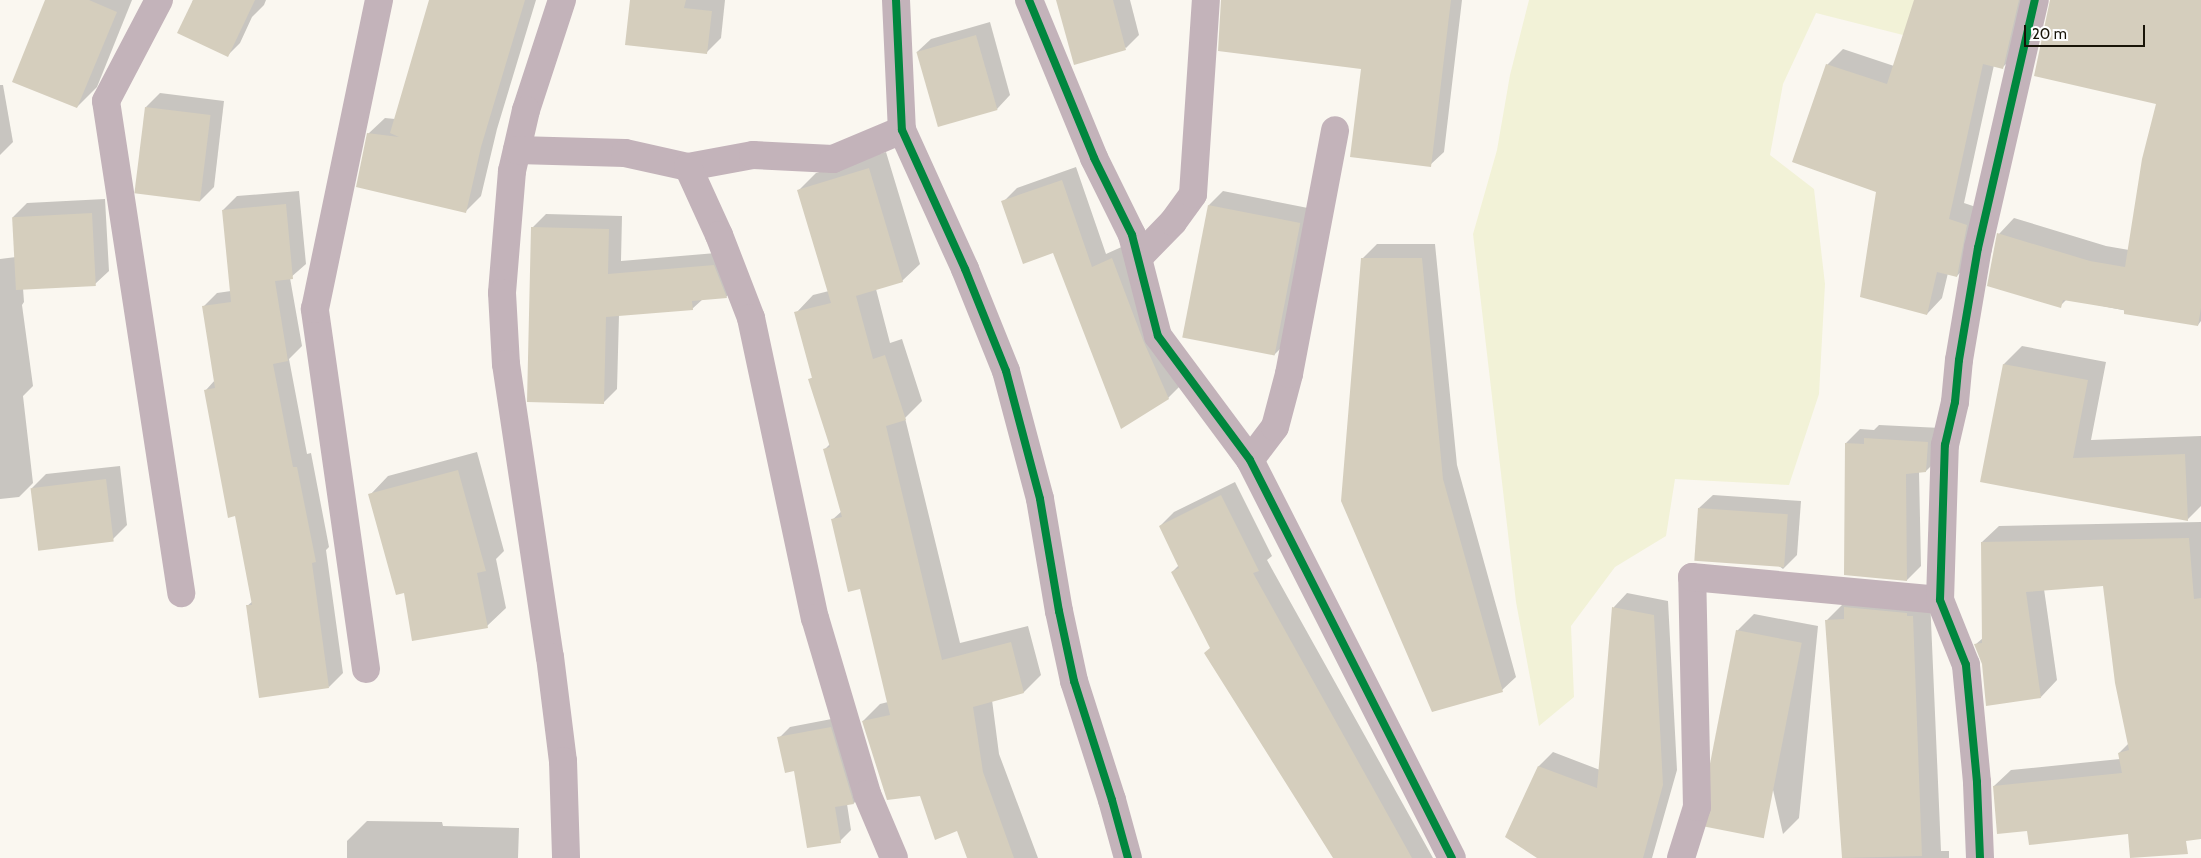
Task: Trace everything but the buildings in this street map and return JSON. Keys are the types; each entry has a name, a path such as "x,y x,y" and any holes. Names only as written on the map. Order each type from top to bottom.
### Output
{"street":[{"path":"159,0 106,101 182,593"},
{"path":"366,669 315,309 379,0"},
{"path":"562,0 526,110 512,171 503,255 502,292 506,364 554,685 563,761 566,858"},
{"path":"896,0 902,130 966,269 1006,371 1040,499 1059,611 1074,681 1112,800 1128,858"},
{"path":"1029,0 1094,158 1132,235 1158,336 1250,460 1452,858"},
{"path":"1139,257 1173,222 1192,194 1206,0"},
{"path":"1980,858 1977,782 1966,665 1940,600 1945,445 1955,402 1959,360 1978,248 2035,0"},
{"path":"517,150 626,153 688,167 753,154 833,159 902,130"},
{"path":"1250,460 1275,427 1280,409 1289,374 1335,130"},
{"path":"688,167 719,235 751,318 816,618 867,794 894,858"},
{"path":"1681,858 1697,807 1692,577 1940,600"}],"green space":[{"path":"1529,0 1915,0 1907,36 1816,13 1783,84 1770,155 1814,189 1825,284 1819,394 1789,485 1675,479 1666,536 1615,567 1571,626 1574,697 1539,726 1516,602 1473,234 1497,150 1510,75"}],"cycle path":[{"path":"896,0 902,130 965,269 1006,371 1040,499 1059,611 1074,681 1112,800 1128,858"},
{"path":"1029,0 1094,158 1132,235 1158,336 1250,460 1452,858"},
{"path":"1980,858 1977,782 1966,665 1940,600 1945,445 1955,402 1959,360 1978,248 2035,0"}]}
